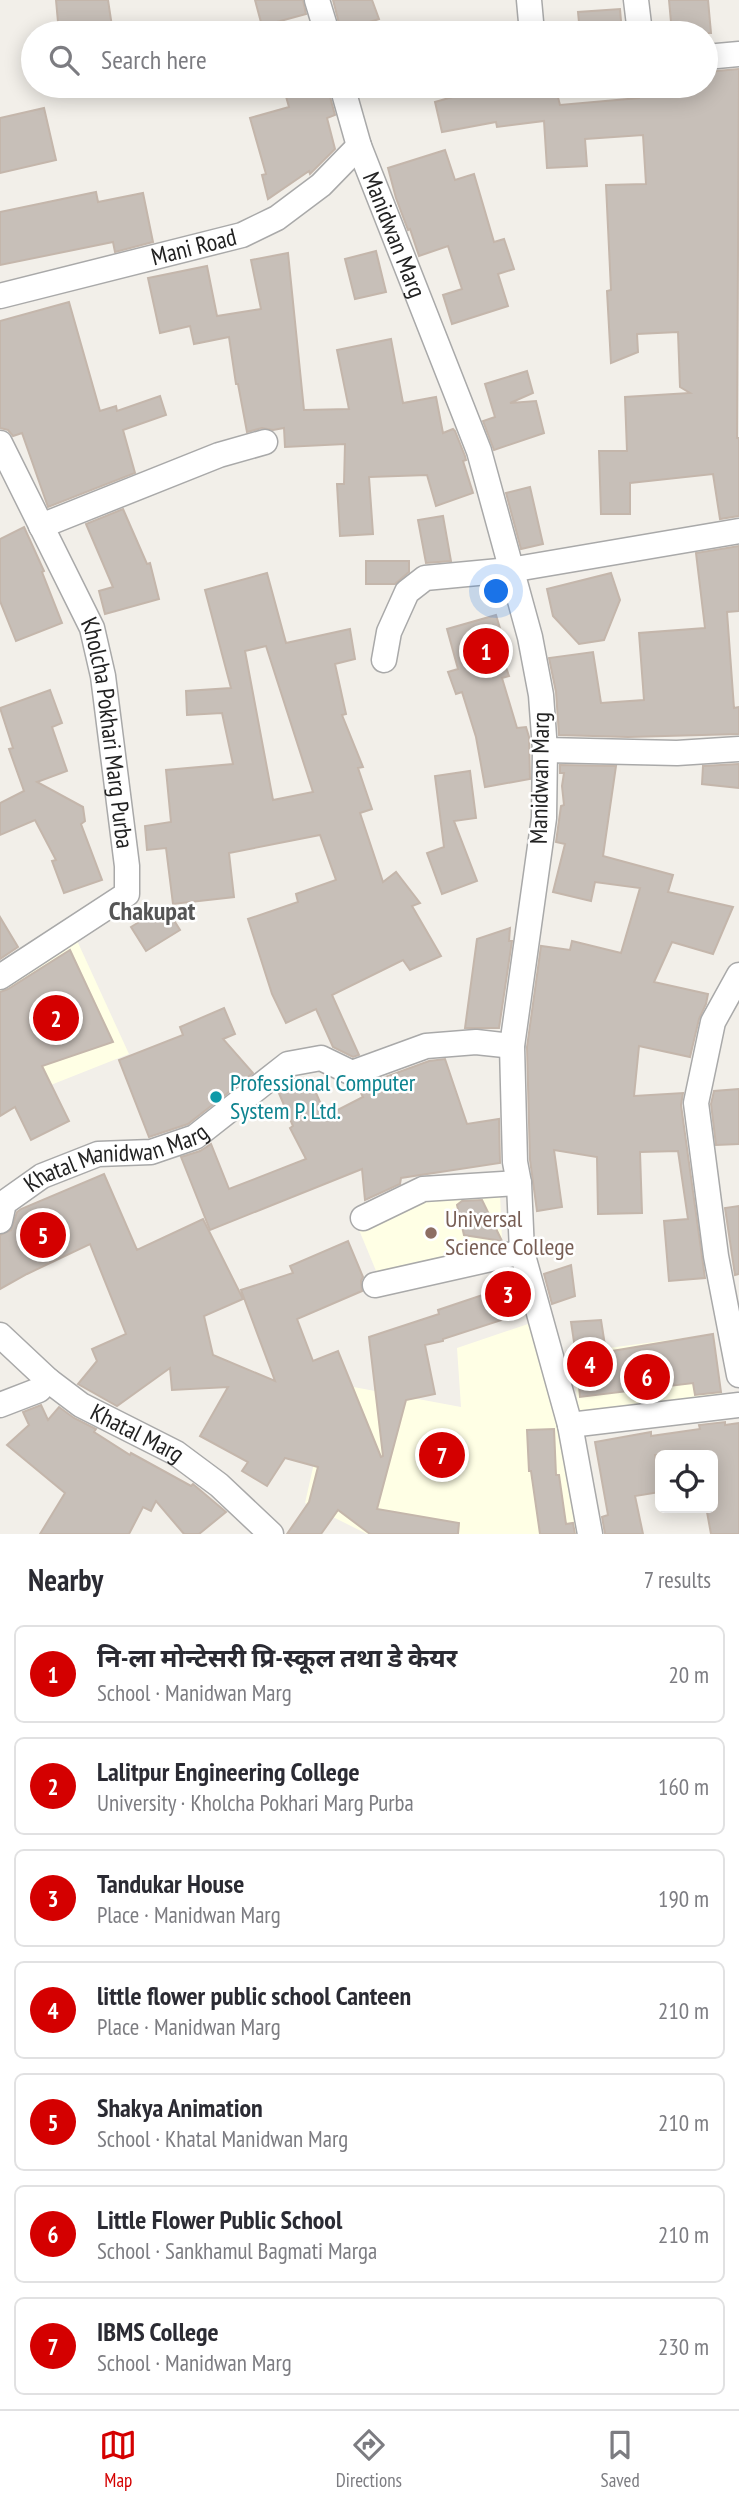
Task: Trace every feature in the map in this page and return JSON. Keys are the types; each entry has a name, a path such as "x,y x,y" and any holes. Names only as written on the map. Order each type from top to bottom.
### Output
{"street":[{"path":"317,0 323,21"},
{"path":"529,0 531,21"},
{"path":"636,0 639,21"},
{"path":"718,56 739,54"},
{"name":"Manidwan Marg","path":"345,98 359,146 479,451 532,648 541,695 545,750 544,818 512,1046 515,1162 519,1183 522,1252 570,1425 590,1534"},
{"name":"Mani Road","path":"0,296 242,234 277,218 321,185 359,146"},
{"path":"41,527 219,456 265,442"},
{"name":"Kholcha Pokhari Marg Purba","path":"0,443 92,628 103,676 127,866 127,894 0,977"},
{"path":"384,660 388,632 407,592 425,578 510,570 739,531"},
{"path":"545,750 677,754 739,749"},
{"path":"739,975 713,1022 696,1103 716,1255 739,1375"},
{"name":"Khatal Manidwan Marg","path":"0,1221 4,1203 42,1176 98,1154 150,1152 195,1138 288,1064 321,1058 352,1073 426,1046 476,1042 512,1046"},
{"path":"363,1219 423,1189 519,1183"},
{"path":"375,1285 522,1252"},
{"name":"Khatal Marg","path":"0,1335 48,1380 81,1405 176,1453 219,1485 271,1534"},
{"path":"0,1405 40,1390 48,1380"},
{"path":"570,1425 739,1405"}],"shaded area":[{"path":"74,934 129,1054 18,1098 0,1113 0,981"},
{"name":"Universal Science College","path":"500,1193 502,1241 379,1278 357,1225 428,1200"},
{"path":"540,1320 583,1534 367,1534 305,1503 332,1383 461,1407 457,1348"},
{"path":"714,1334 722,1401 580,1420 571,1353"}],"building":[{"path":"56,0 108,0 111,21 58,21"},
{"path":"255,0 303,0 306,14 280,21 261,21"},
{"path":"333,0 372,0 379,19 373,21 338,21"},
{"path":"669,0 708,0 710,21 671,21"},
{"path":"620,9 621,21 579,21 578,12"},
{"path":"739,69 739,516 720,519 713,474 630,483 630,514 601,514 599,451 627,451 625,397 690,393 680,387 678,332 637,334 638,352 611,363 606,185 646,184 643,135 585,139 587,166 547,168 544,121 497,127 496,122 442,132 435,102 449,98 558,98 560,105 639,98 718,98 718,71"},
{"path":"286,98 330,98 335,115 327,118 335,149 310,174 309,171 268,199 262,175 266,174 250,118 289,107"},
{"path":"44,108 56,160 0,173 0,118"},
{"path":"445,150 455,180 474,174 494,242 504,239 514,269 498,274 508,306 452,324 443,295 462,289 448,246 419,256 396,198 388,168"},
{"path":"96,192 98,202 143,193 153,242 115,252 113,242 0,265 0,212"},
{"path":"376,251 386,292 355,299 345,259"},
{"path":"288,253 304,410 349,409 337,350 391,339 403,403 436,397 443,433 453,429 455,431 465,456 466,460 463,461 473,493 436,506 427,475 369,477 373,534 340,536 337,484 344,484 345,444 285,447 284,428 262,428 247,432 229,337 194,344 190,326 160,333 148,278 207,266 217,316 261,309 251,260"},
{"path":"69,302 100,411 116,406 117,411 160,396 166,415 123,430 135,473 48,507 22,433 13,436 8,430 0,428 0,321"},
{"path":"527,371 533,393 510,403 536,401 544,433 494,450 483,421 495,417 485,384"},
{"path":"530,487 543,544 521,549 506,493"},
{"path":"123,509 147,564 150,563 159,599 105,614 99,591 113,587 86,524"},
{"path":"443,516 451,561 426,563 418,520"},
{"path":"24,527 44,571 42,572 62,623 16,641 0,601 0,539"},
{"path":"739,546 739,611 727,612 734,708 739,707 739,734 628,737 559,735 556,692 549,658 593,652 601,703 644,700 639,633 705,628 696,553"},
{"path":"366,561 409,561 409,572 395,584 366,584"},
{"path":"267,573 286,643 350,629 355,659 335,664 346,714 342,715 363,767 358,768 372,809 360,813 383,882 396,872 420,903 412,906 441,956 410,970 403,960 332,995 359,1055 353,1057 333,1047 316,1009 286,1023 272,994 248,919 298,902 296,894 336,880 320,835 229,853 234,897 173,904 166,848 147,850 145,826 171,822 166,770 233,764 222,713 187,715 186,691 231,688 205,590","holes":["266,646 313,792 273,800 245,651"]},
{"path":"611,573 620,600 604,640 579,644 553,616 547,589"},
{"path":"496,615 505,645 499,647 509,676 502,678 517,728 526,727 529,737 530,779 485,787 476,737 462,692 456,694 448,672 458,669 447,629"},
{"path":"50,690 62,723 52,727 67,771 37,782 83,807 85,821 81,824 102,880 64,893 52,861 56,860 35,820 0,835 0,803 24,791 9,749 13,748 0,708"},
{"path":"739,764 739,788 702,784 703,766"},
{"path":"560,765 616,766 603,856 673,875 668,892 733,907 713,954 672,942 654,982 708,994 706,1004 699,1019 690,1057 639,1046 634,1096 683,1093 681,1105 705,1278 669,1281 664,1221 688,1219 678,1151 640,1152 642,1213 598,1214 597,1157 554,1150 562,1207 537,1211 530,1160 527,1047 541,946 570,950 572,941 621,953 640,888 595,882 591,901 553,892 565,844 556,842 561,806 564,805 564,773 560,773"},
{"path":"470,771 476,818 454,821 477,881 442,894 427,853 444,847 435,776"},
{"path":"165,906 180,930 146,951 131,927"},
{"path":"0,917 18,947 0,959"},
{"path":"510,928 509,941 512,941 499,1028 465,1028 477,939"},
{"path":"70,950 113,1042 42,1066 69,1121 31,1140 15,1107 0,1116 0,992"},
{"path":"224,1008 235,1034 223,1039 253,1073 188,1124 149,1137 119,1060 183,1035 180,1027"},
{"path":"445,1059 467,1124 499,1119 500,1163 401,1178 400,1184 365,1200 362,1169 210,1230 181,1157 211,1144 229,1189 306,1159 290,1128 293,1126 278,1091 294,1078 300,1091 313,1086 326,1116 363,1097 358,1087 429,1061"},
{"path":"739,1089 739,1144 716,1145 711,1104 714,1091"},
{"path":"104,1174 137,1250 203,1219 243,1299 204,1316 213,1355 275,1381 241,1290 293,1273 290,1266 348,1241 363,1277 362,1291 297,1319 313,1361 338,1351 381,1457 369,1337 439,1314 438,1310 515,1284 523,1313 425,1345 435,1394 406,1400 377,1509 459,1523 458,1534 370,1534 338,1510 321,1534 287,1534 309,1502 318,1467 285,1458 267,1486 242,1471 248,1462 200,1436 228,1387 172,1390 170,1368 117,1406 78,1384 97,1361 92,1349 126,1334 90,1244 0,1289 0,1235 11,1230 17,1212 21,1209"},
{"path":"482,1200 502,1241 464,1235 457,1205 462,1201"},
{"path":"739,1206 739,1274 735,1275 725,1208"},
{"path":"571,1265 575,1296 552,1304 544,1274"},
{"path":"601,1320 606,1352 713,1334 721,1392 695,1395 693,1383 580,1397 578,1375 572,1356 576,1355 571,1322"},
{"path":"41,1405 48,1420 59,1407 96,1429 94,1432 130,1455 131,1453 191,1486 193,1484 226,1512 199,1534 184,1534 156,1501 151,1511 143,1507 129,1534 40,1534 65,1493 7,1445 29,1425 23,1412"},
{"path":"739,1423 739,1534 711,1534 707,1513 718,1513 718,1450 655,1450 655,1493 635,1496 643,1534 605,1534 602,1517 608,1515 595,1442 651,1432 651,1436 700,1429 699,1425"},
{"path":"554,1429 556,1475 559,1475 566,1524 573,1523 575,1534 540,1534 529,1471 527,1430"}],"place":[{"name":"नि-ला मोन्टेसरी प्रि-स्कूल तथा डे केयर","path":"486,651"},
{"name":"Lalitpur Engineering College","path":"56,1018"},
{"name":"Professional Computer System P. Ltd.","path":"216,1097"},
{"name":"Universal Science College","path":"431,1233"},
{"name":"Shakya Animation","path":"43,1235"},
{"name":"Tandukar House","path":"508,1294"},
{"name":"little flower public school Canteen","path":"590,1364"},
{"name":"Little Flower Public School","path":"647,1377"},
{"name":"IBMS College","path":"442,1455"}],"district":[{"name":"Chakupat","path":"152,911"}]}
